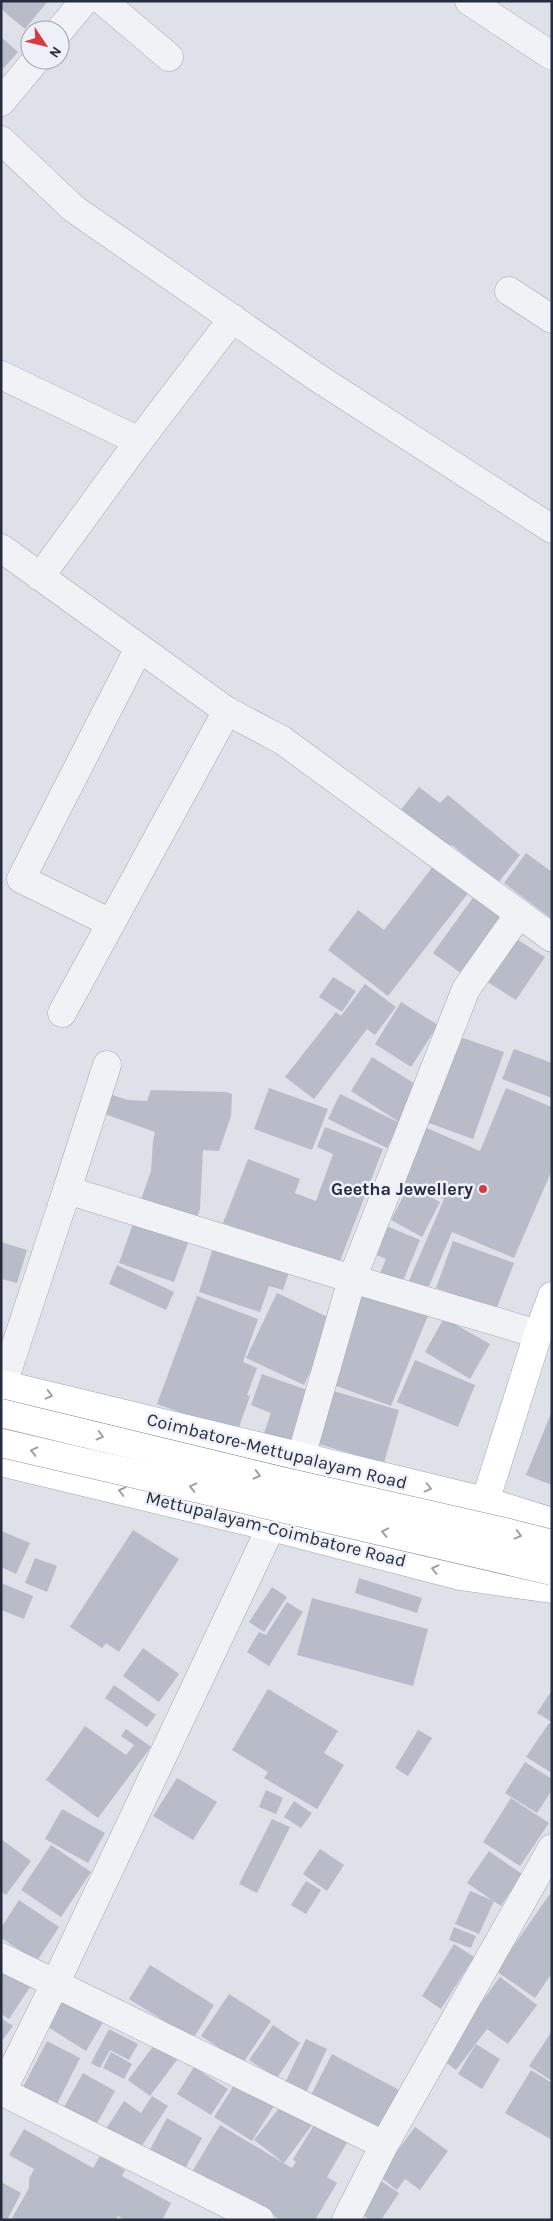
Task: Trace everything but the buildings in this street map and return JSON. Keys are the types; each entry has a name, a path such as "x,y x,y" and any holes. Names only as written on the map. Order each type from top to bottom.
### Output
{"main road":[{"path":"460,1576 552,1296"},
{"name":"Coimbatore-Mettupalayam Road","path":"2,1384 485,1502 552,1522"},
{"path":"1,1413 552,1544"},
{"path":"1,1443 552,1571"},
{"name":"Mettupalayam-Coimbatore Road","path":"1,1462 272,1527 460,1576 552,1589"}],"street":[{"path":"68,20 84,1"},
{"path":"103,1 169,57"},
{"path":"469,1 552,56"},
{"path":"1,102 28,70"},
{"path":"1,140 74,209 234,318 315,376 552,529"},
{"path":"509,291 552,318"},
{"path":"40,577 139,441 234,318"},
{"path":"1,375 139,441"},
{"path":"1,548 227,711 282,740 552,938"},
{"path":"111,923 21,880 139,648"},
{"path":"62,1013 227,711"},
{"path":"301,1457 352,1279 466,990 519,914"},
{"path":"2,1384 107,1065"},
{"path":"67,1190 352,1279 538,1334"},
{"path":"260,2220 2,2092 272,1527"},
{"path":"346,2220 384,2145 552,1848"},
{"path":"1,1957 384,2145"}],"place":[{"name":"Geetha Jewellery","path":"483,1189"}]}
